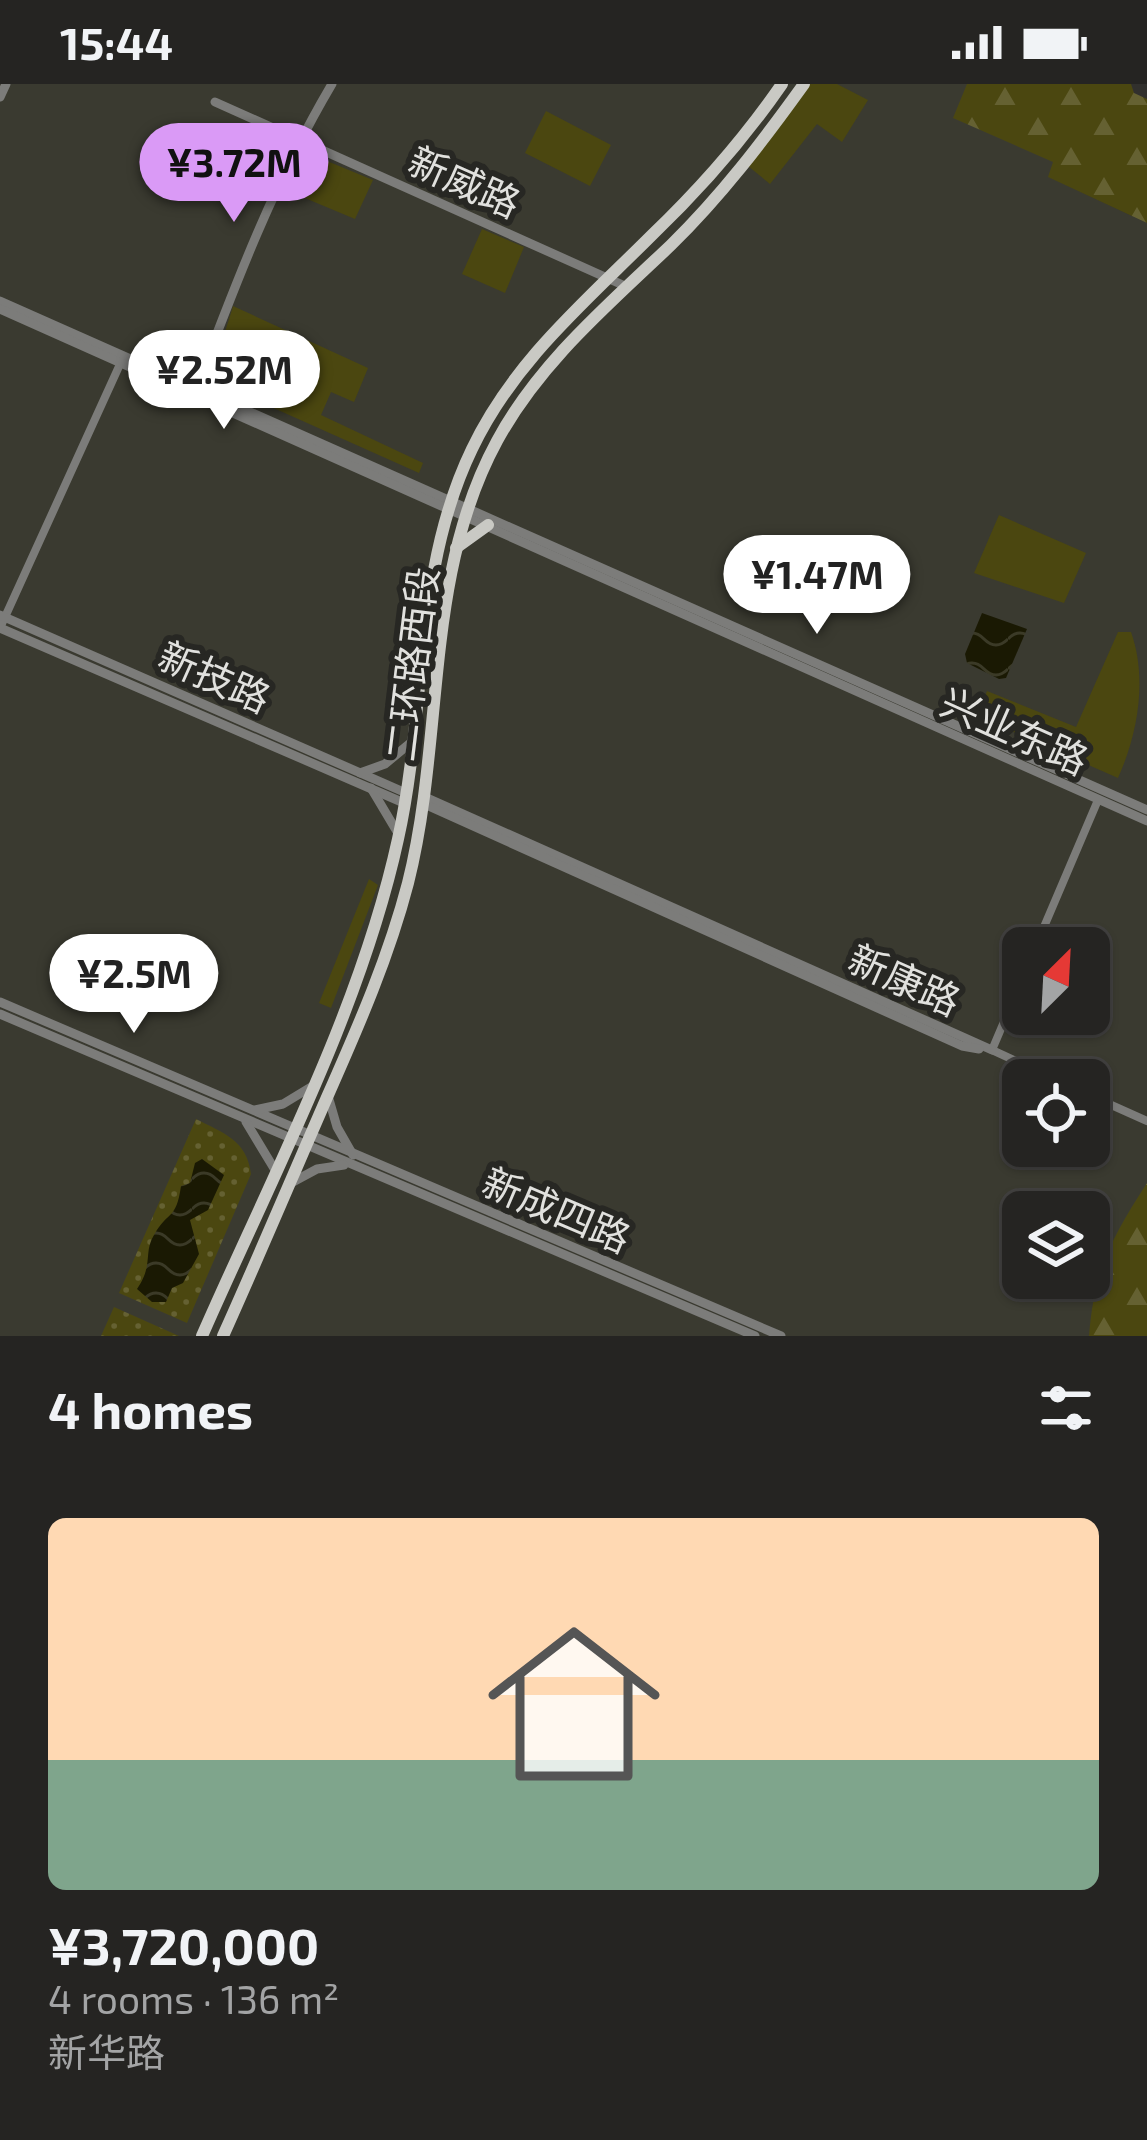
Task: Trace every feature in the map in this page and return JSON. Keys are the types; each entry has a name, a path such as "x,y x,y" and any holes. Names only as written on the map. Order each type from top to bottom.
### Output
{"main road":[{"name":"二环路西段","path":"202,1336 366,952 399,836 426,616 449,502 491,412 510,385 560,323 688,200 782,84"},
{"name":"二环路西段","path":"224,1336 387,955 409,881 425,801 445,604 456,549 467,510 498,439 532,388 625,286 705,210 804,84"},
{"path":"456,549 488,525"}],"street":[{"path":"0,97 6,84"},
{"path":"196,390 235,280 299,139 332,84"},
{"name":"新威路","path":"215,102 625,286"},
{"path":"0,305 121,362 196,390"},
{"path":"0,305 467,510"},
{"path":"2,620 121,362"},
{"name":"兴业东路","path":"467,510 488,525 1147,821"},
{"name":"兴业东路","path":"467,510 1147,810"},
{"name":"新技路","path":"2,620 360,773 405,798"},
{"name":"新技路","path":"2,620 371,788 405,798"},
{"path":"360,773 385,764 414,740"},
{"path":"371,788 399,836"},
{"path":"1044,927 1098,800"},
{"name":"新康路","path":"425,801 962,1046 992,1050"},
{"path":"0,1002 246,1114 275,1170"},
{"path":"0,1014 246,1114 283,1104 311,1087"},
{"path":"1002,1026 992,1050 1012,1059"},
{"path":"291,1183 317,1169 351,1160 328,1096"},
{"path":"1110,1104 1147,1121"},
{"name":"新成四路","path":"246,1114 755,1336"},
{"name":"新成四路","path":"351,1160 781,1336"}],"shaded area":[{"path":"0,84 1087,84 1049,177 1147,223 1147,1336 0,1336"}],"green space":[{"path":"809,84 837,84 868,100 842,142 817,124 770,184 748,166"},
{"path":"967,84 1131,84 1134,93 1147,99 1147,223 1048,177 1053,162 953,118"},
{"path":"546,111 611,145 590,186 525,153"},
{"path":"310,154 373,180 355,219 288,191"},
{"path":"482,229 524,247 505,293 462,274"},
{"path":"233,306 368,368 354,402 331,392 321,415 423,463 419,473 220,384 219,356"},
{"path":"999,515 1086,553 1064,603 974,573"},
{"path":"1118,632 1131,632 1139,686 1136,723 1118,778 977,716 987,691 1076,727"},
{"path":"369,879 378,885 331,1008 319,1003"},
{"path":"196,1119 239,1145 251,1174 187,1323 119,1293"},
{"path":"1147,1183 1147,1336 1089,1336 1094,1299 1110,1299 1110,1249"},
{"path":"114,1307 179,1336 101,1336"}],"water":[{"path":"982,613 1027,629 1006,678 967,663 965,654"},
{"path":"202,1159 224,1175 208,1210 190,1220 199,1254 166,1302 152,1302 137,1289 151,1241 174,1210 181,1186 190,1183 195,1163"}]}
